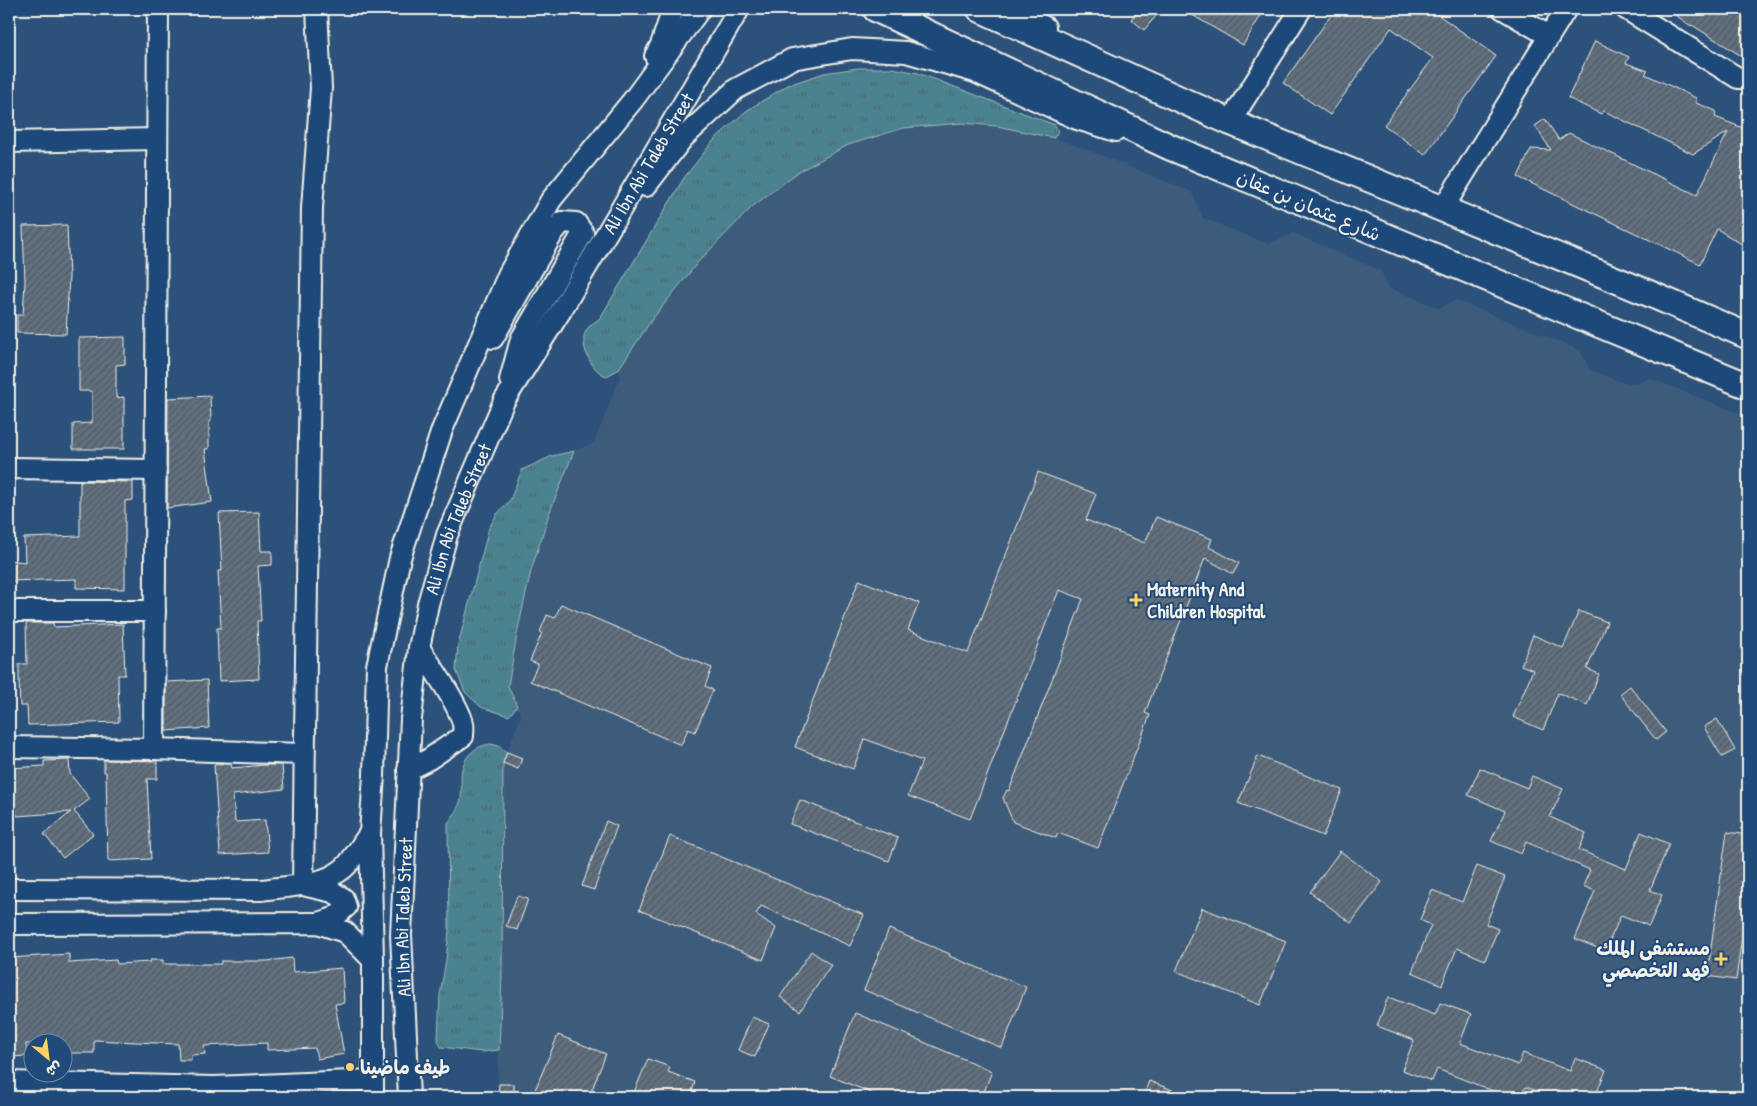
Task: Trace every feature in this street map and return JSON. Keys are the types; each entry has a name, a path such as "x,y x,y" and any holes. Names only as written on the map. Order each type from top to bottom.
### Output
{"main road":[{"name":"شارع عثمان بن عفان","path":"876,9 1170,147 1748,386"},
{"path":"980,9 1230,122 1443,208 1748,336"}],"street":[{"path":"154,749 158,9"},
{"path":"303,884 303,754 312,208 321,88 317,9"},
{"path":"634,100 661,45 673,9"},
{"path":"9,1082 214,1092 373,1089 370,833 374,775 377,666 400,558 442,430 509,273 551,200 634,100 700,9"},
{"name":"Ali Ibn Abi Taleb Street","path":"410,1097 401,935 410,719 419,648 428,604 447,535 504,401 562,309 595,250 739,9"},
{"path":"1012,9 1112,66 1230,122 1301,9"},
{"path":"1503,9 1548,36"},
{"path":"1443,208 1566,9"},
{"path":"1626,9 1738,78 1748,78"},
{"path":"595,250 683,138 736,89 792,59 852,50 906,52 975,72 1077,119 1170,147"},
{"path":"9,142 157,139"},
{"path":"442,430 553,233 562,222 576,223 583,233 521,339 504,401"},
{"path":"9,468 156,470"},
{"path":"9,610 155,611"},
{"path":"408,770 429,759 463,736 463,723 454,703 419,648"},
{"path":"9,747 303,754"},
{"path":"9,889 262,890 303,884 326,878 345,867 370,833"},
{"path":"9,924 318,923 334,918 346,908 343,898 333,892 303,884"},
{"path":"318,923 345,932 372,960"}],"shaded area":[{"name":"Maternity And Children Hospital","path":"961,123 1029,131 1078,146 1192,192 1203,218 1268,244 1293,233 1381,271 1389,288 1439,308 1456,300 1580,350 1589,369 1624,383 1639,383 1650,378 1748,417 1748,1097 497,1097 502,974 503,761 521,716 508,686 531,571 549,514 574,451 594,443 620,377 618,370 653,318 699,261 753,206 798,172 848,145 904,128"}],"green space":[{"path":"858,68 892,68 918,73 1055,125 1058,131 1054,138 997,126 962,123 904,128 848,145 798,172 753,206 699,261 653,318 618,370 607,376 601,374 591,363 585,349 584,335 587,329 600,318 684,178 714,140 746,111 788,85 824,73"},
{"path":"574,451 549,514 531,571 508,686 517,706 509,716 481,707 465,692 456,670 458,645 489,528 497,514 510,500 522,470 552,456"},
{"path":"484,745 499,746 507,752 503,763 502,974 499,1050 482,1052 441,1047 438,1040 440,995 449,931 448,823 460,802 461,779 465,760 473,751"}],"building":[{"path":"1140,9 1162,9 1144,30 1131,19"},
{"path":"1182,9 1265,9 1243,45"},
{"path":"1344,9 1430,9 1496,56 1425,155 1384,125 1433,58 1391,28 1330,115 1283,83 1334,11 1340,15"},
{"path":"1667,9 1748,9 1748,60 1691,26"},
{"path":"1595,41 1629,57 1626,63 1648,71 1645,74 1696,98 1696,103 1716,111 1715,117 1748,130 1748,248 1717,229 1700,264 1518,177 1531,149 1551,150 1535,126 1545,119 1559,140 1569,133 1697,195 1728,132 1693,154 1604,111 1601,114 1568,98"},
{"path":"67,225 69,277 66,334 17,333 17,315 23,315 25,282 23,226"},
{"path":"125,337 125,364 116,365 116,398 124,397 124,449 73,449 73,424 92,423 92,391 79,391 79,338"},
{"path":"210,396 209,449 205,449 212,502 167,508 168,398"},
{"path":"1038,472 1096,494 1086,520 1145,543 1156,517 1212,539 1209,547 1239,563 1233,574 1205,558 1145,713 1150,715 1098,848 1058,833 1056,838 1013,822 1003,798 1007,790 1009,791 1083,599 1059,590 970,819 908,796 922,761 865,739 853,769 795,747 859,580 919,603 908,630 968,653"},
{"path":"80,481 133,482 133,500 125,501 125,589 76,588 76,579 9,581 9,560 25,562 24,538 80,536"},
{"path":"259,512 261,551 272,551 272,565 258,566 261,621 257,621 259,679 219,681 217,628 221,628 218,571 222,571 219,513"},
{"path":"561,604 712,668 705,686 713,690 695,732 688,729 681,745 530,681 538,664 530,661 542,633 540,632 547,615 555,618"},
{"path":"1579,611 1607,622 1587,669 1599,674 1587,705 1558,693 1543,730 1513,717 1533,670 1521,665 1533,635 1563,648"},
{"path":"26,623 53,623 54,627 123,624 125,675 118,675 119,722 28,725 27,706 20,706 19,681 19,664 27,664"},
{"path":"207,680 209,728 166,731 166,682"},
{"path":"1630,686 1666,732 1656,740 1620,694"},
{"path":"1717,719 1735,750 1722,757 1704,727"},
{"path":"507,752 522,758 518,769 503,763"},
{"path":"1258,756 1342,790 1323,836 1238,803"},
{"path":"69,760 70,774 90,799 74,811 93,834 63,858 44,834 71,812 9,815 9,768 44,766 44,761"},
{"path":"104,760 157,761 157,779 147,779 151,859 108,861 106,772 104,772"},
{"path":"231,764 232,768 282,765 284,789 233,795 235,822 265,820 268,852 220,855 214,765"},
{"path":"1480,768 1527,788 1532,776 1563,789 1550,817 1586,833 1579,850 1626,869 1641,832 1669,844 1650,890 1662,895 1649,926 1621,915 1605,951 1575,939 1595,891 1583,886 1590,870 1526,842 1521,854 1491,841 1505,811 1468,795"},
{"path":"800,800 898,838 889,861 790,824"},
{"path":"606,821 617,826 594,890 582,886"},
{"path":"1727,832 1748,835 1748,893 1736,980 1707,976"},
{"path":"670,836 864,915 850,946 761,906 756,914 776,928 763,960 639,910"},
{"path":"1340,851 1382,882 1351,923 1310,892"},
{"path":"1477,866 1505,877 1486,924 1498,929 1485,960 1457,948 1442,985 1412,972 1431,925 1420,920 1432,890 1462,902"},
{"path":"517,896 528,899 517,930 506,926"},
{"path":"1202,908 1286,941 1260,1005 1176,971"},
{"path":"889,929 1026,987 1002,1048 864,990"},
{"path":"811,951 831,965 800,1011 780,997"},
{"path":"69,954 69,963 116,960 117,964 163,960 163,964 221,964 221,961 267,961 292,958 293,972 342,968 344,1003 335,1004 344,1054 317,1059 315,1048 267,1050 267,1043 204,1046 205,1054 191,1055 191,1060 179,1060 178,1044 94,1040 94,1053 72,1053 72,1034 22,1034 22,1056 9,1057 9,958"},
{"path":"1388,997 1435,1015 1440,1003 1471,1014 1460,1043 1518,1065 1523,1053 1570,1071 1575,1058 1606,1070 1595,1097 1554,1097 1526,1087 1519,1097 1489,1097 1493,1091 1437,1069 1432,1081 1402,1070 1414,1040 1377,1026"},
{"path":"855,1013 992,1071 982,1097 881,1097 830,1076"},
{"path":"752,1017 769,1024 755,1057 738,1050"},
{"path":"558,1035 606,1054 589,1097 532,1097"},
{"path":"648,1059 670,1067 668,1072 695,1082 690,1097 632,1097"},
{"path":"1149,1081 1188,1096 1188,1097 1143,1097"},
{"path":"499,1084 514,1084 514,1097 498,1097"}],"place":[{"name":"Maternity And Children Hospital","path":"1136,600"},
{"name":"مستشفى الملك فهد التخصصي","path":"1721,959"},
{"name":"طيف ماضينا","path":"350,1067"}]}
